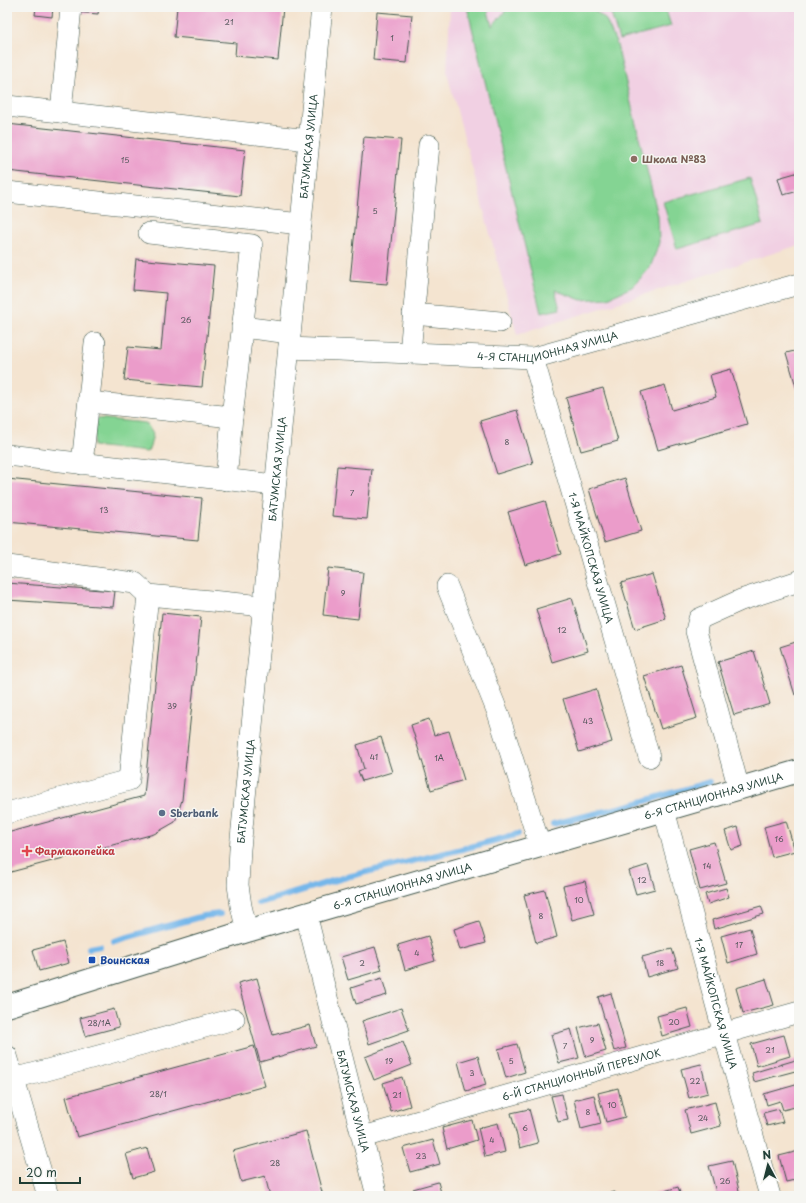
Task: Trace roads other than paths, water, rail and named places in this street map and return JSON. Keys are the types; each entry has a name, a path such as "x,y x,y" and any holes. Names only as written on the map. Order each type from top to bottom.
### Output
{"main road":[{"name":"6-Я СТАНЦИОННАЯ УЛИЦА","path":"7,1006 247,930 799,771"}],"street":[{"path":"61,112 71,7"},
{"name":"БАТУМСКАЯ УЛИЦА","path":"247,930 238,885 240,850 322,7"},
{"path":"7,106 309,140"},
{"path":"410,353 429,145"},
{"path":"7,192 301,224"},
{"path":"150,233 252,245 226,480"},
{"name":"4-Я СТАНЦИОННАЯ УЛИЦА","path":"242,327 290,340 410,353 533,358 799,284"},
{"path":"413,314 500,322"},
{"path":"82,464 96,344"},
{"name":"1-Я МАЙКОПСКАЯ УЛИЦА","path":"533,358 649,757"},
{"path":"89,402 232,417"},
{"path":"7,456 275,485"},
{"path":"7,566 135,583 148,595 264,606"},
{"path":"739,789 696,631 699,619 741,600 799,581"},
{"path":"447,586 498,713 540,846"},
{"path":"7,814 129,780 148,595"},
{"name":"1-Я МАЙКОПСКАЯ УЛИЦА","path":"664,810 724,1034 770,1196"},
{"name":"БАТУМСКАЯ УЛИЦА","path":"306,914 377,1196"},
{"name":"6-Й СТАНЦИОННЫЙ ПЕРЕУЛОК","path":"363,1137 799,1012"},
{"path":"14,1079 234,1019"},
{"path":"7,1056 46,1196"}],"waterway":[{"path":"553,824 631,805 710,782"},
{"path":"258,903 343,878 518,834"},
{"path":"114,941 203,916 220,914"},
{"path":"89,948 100,946"}],"place":[{"name":"Школа №83","path":"634,159"},
{"name":"Sberbank","path":"162,813"},
{"name":"Фармакопейка","path":"27,851"},
{"name":"Воинская","path":"92,960"}]}
